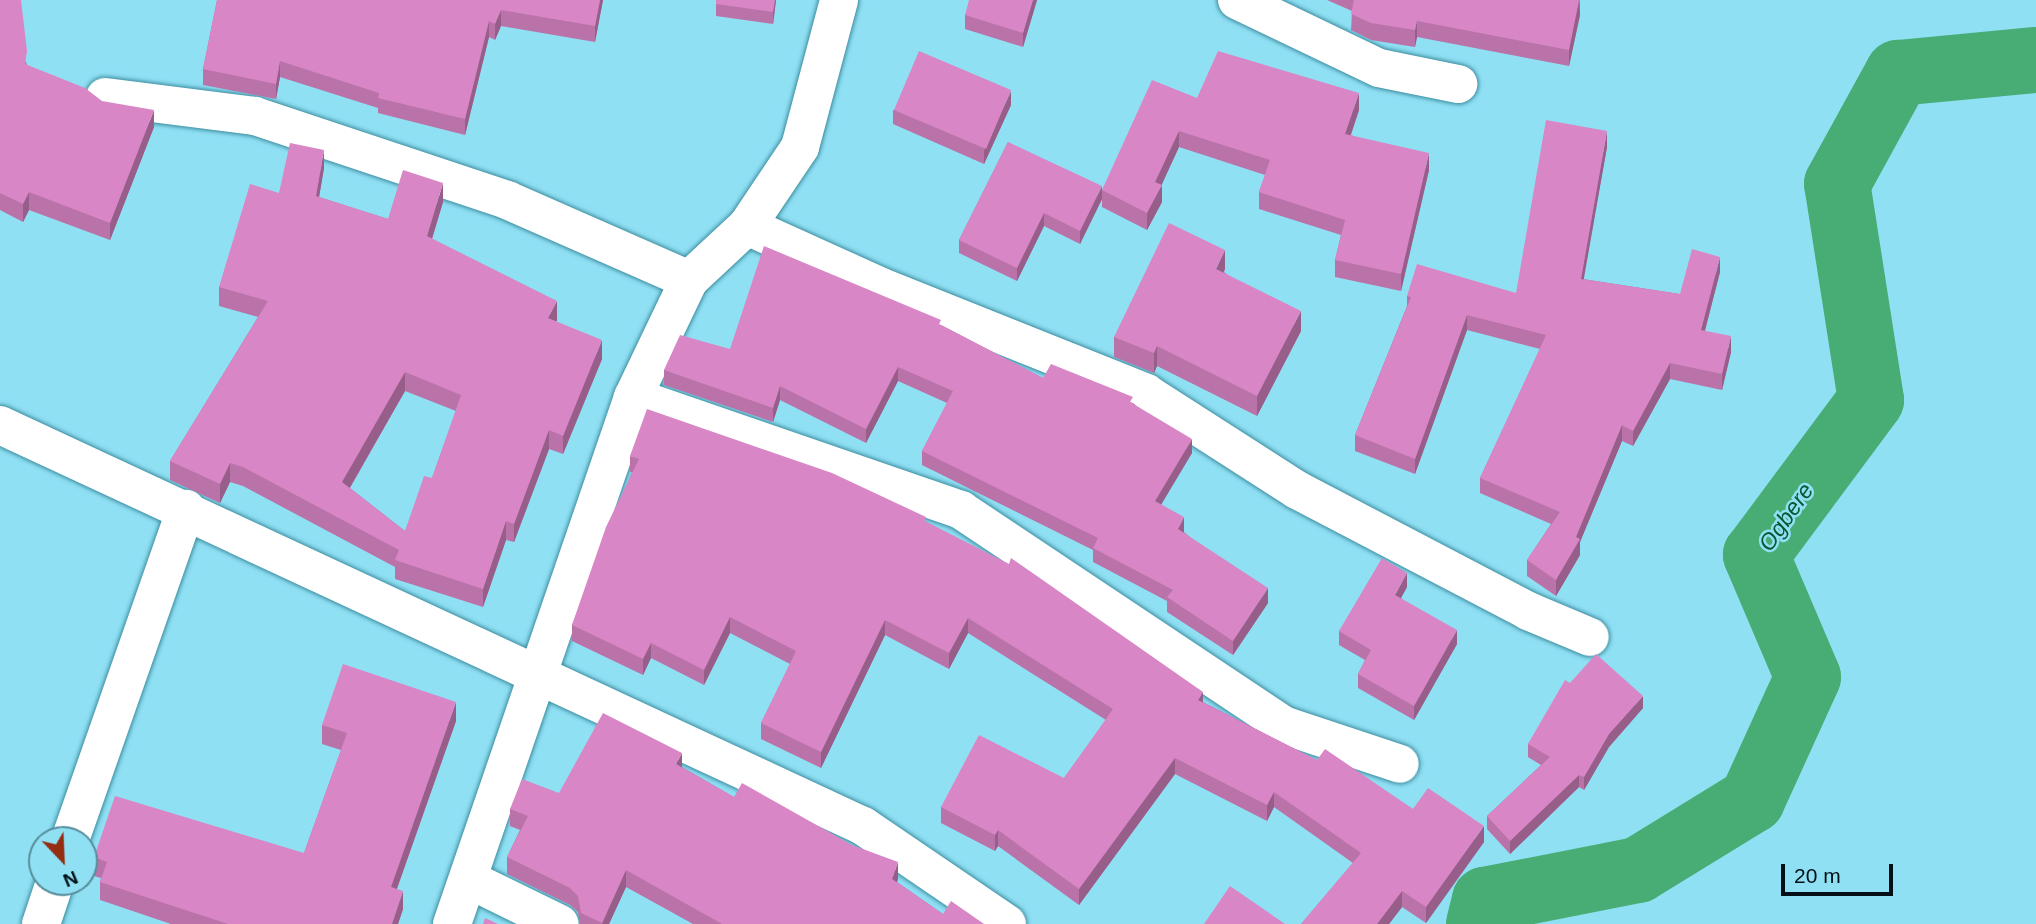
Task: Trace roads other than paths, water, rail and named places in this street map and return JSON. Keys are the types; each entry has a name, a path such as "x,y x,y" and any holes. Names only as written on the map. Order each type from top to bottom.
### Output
{"street":[{"path":"452,924 634,397 689,280 747,226 800,148 839,0"},
{"path":"1237,0 1379,68 1458,84"},
{"path":"105,97 255,116 508,200 689,280"},
{"path":"747,226 879,286 1146,393 1297,490 1528,611 1590,637"},
{"path":"634,397 961,510 1283,725 1400,764"},
{"path":"0,425 186,509 863,826 1007,924"},
{"path":"75,826 186,509"},
{"path":"468,879 559,924"},
{"path":"41,924 50,896"}],"waterway":[{"name":"Ogbere","path":"1479,924 1485,900 1638,870 1752,800 1808,677 1756,555 1871,400 1837,184 1898,73 2036,60"}]}
